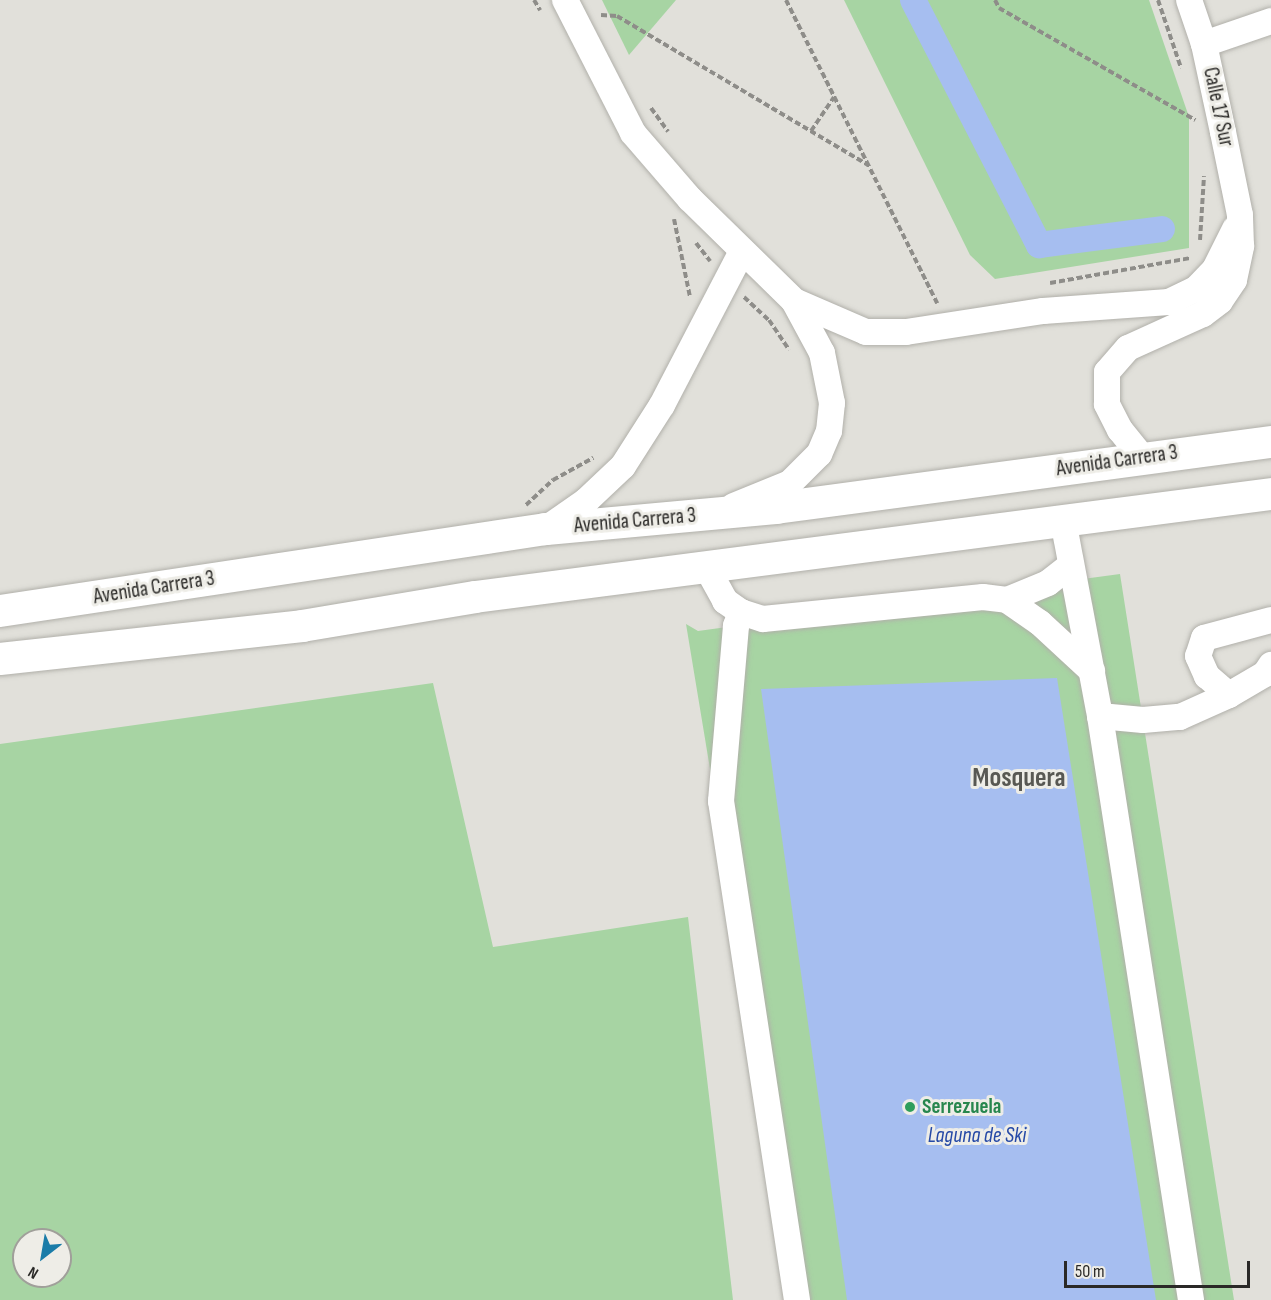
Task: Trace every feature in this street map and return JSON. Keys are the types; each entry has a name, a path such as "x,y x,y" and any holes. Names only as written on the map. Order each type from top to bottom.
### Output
{"main road":[{"name":"Avenida Carrera 3","path":"0,611 506,534 717,514 1271,442"},
{"path":"0,659 302,626 475,597 1271,494"}],"street":[{"name":"Calle 17 Sur","path":"1142,457 1120,430 1107,404 1107,372 1128,348 1203,314 1220,301 1234,280 1241,246 1240,215 1204,44 1189,0"},
{"path":"582,9 633,133 741,253 794,300 866,332 948,325 1043,310 1168,302 1196,289 1215,269 1228,248 1240,215"},
{"path":"1204,44 1271,21"},
{"path":"546,529 586,501 623,466 662,405 741,253"},
{"path":"717,514 805,472 819,454 829,431 832,403 822,353 794,300"},
{"path":"1063,520 1100,716 1191,1300"},
{"path":"1007,600 1048,583 1070,566"},
{"path":"707,568 725,601 741,612 763,619 983,597 1007,600 1040,622 1092,671"},
{"path":"741,612 736,626 721,801 796,1300"},
{"path":"1229,695 1207,676 1198,656 1204,638 1271,620"},
{"path":"1100,716 1143,720 1180,717 1229,695 1265,674 1271,665"}],"path":[{"path":"534,0 551,28 582,9 617,16 868,165"},
{"path":"786,0 948,325"},
{"path":"995,0 999,8 1199,123 1196,112"},
{"path":"1158,0 1182,70"},
{"path":"582,9 603,25"},
{"path":"811,131 834,97"},
{"path":"646,102 672,137"},
{"path":"1200,245 1205,167"},
{"path":"686,230 672,212 691,301"},
{"path":"693,238 726,281 769,320 793,354"},
{"path":"1039,285 1200,256"},
{"path":"506,534 533,495 598,455"}],"green space":[{"path":"602,0 676,0 629,55"},
{"path":"844,0 1149,0 1189,117 1189,248 995,279 970,255"},
{"name":"Laguna de Ski","path":"1120,574 1234,1300 798,1300 686,624 698,631"},
{"path":"433,683 493,947 688,917 733,1300 0,1300 0,744"}],"water":[{"name":"Laguna de Ski","path":"1057,678 1156,1300 847,1300 761,689"}],"waterway":[{"path":"913,0 1039,245 1162,229"}],"place":[{"name":"Serrezuela","path":"910,1107"}],"district":[{"name":"Mosquera","path":"1019,779"}]}
